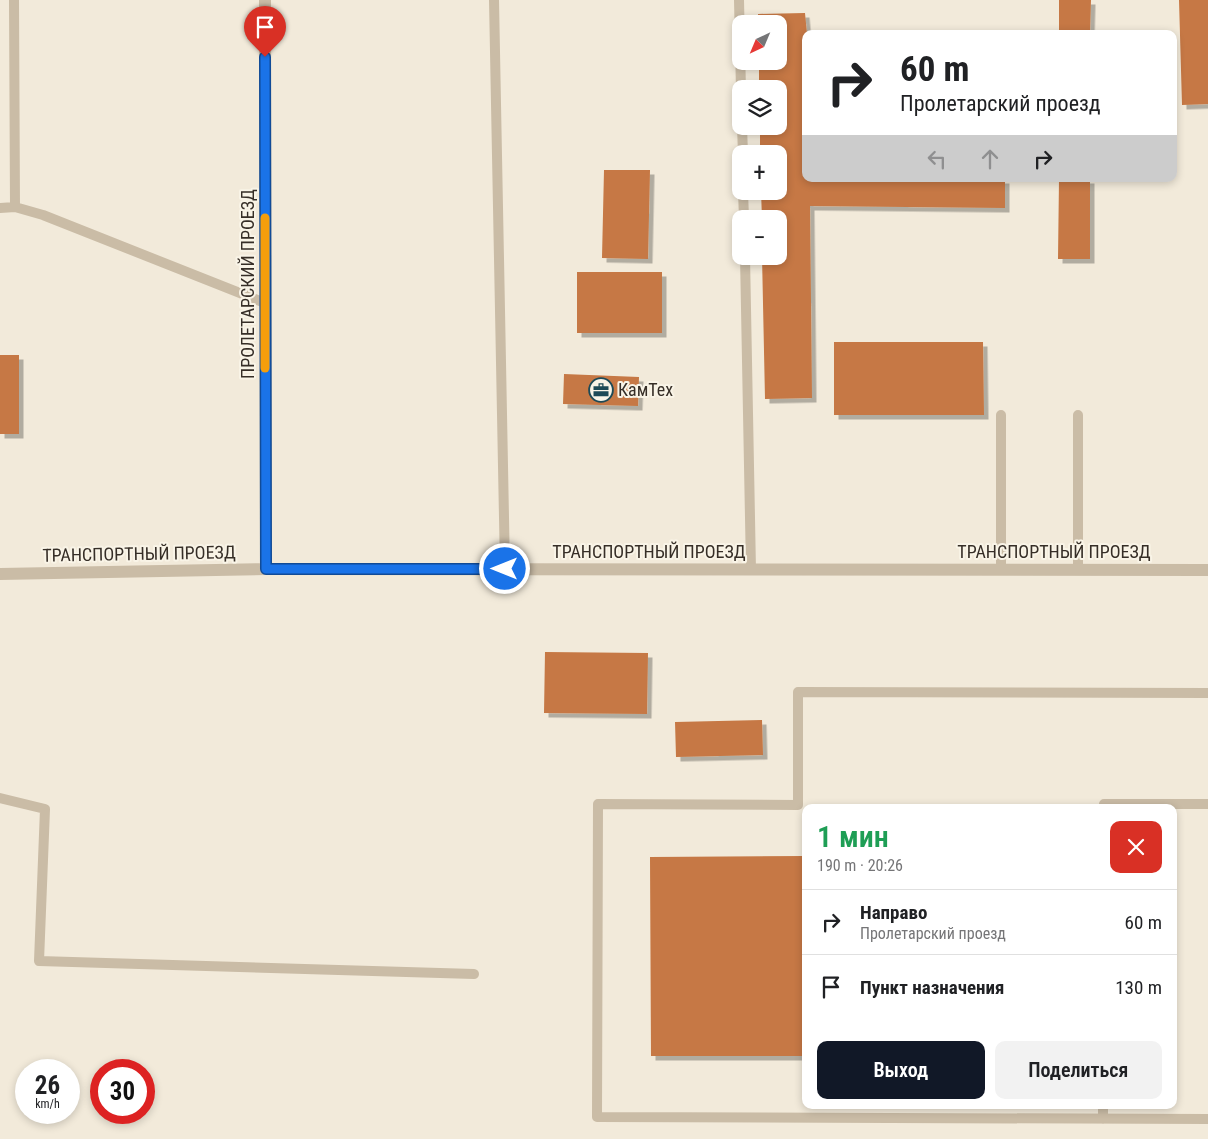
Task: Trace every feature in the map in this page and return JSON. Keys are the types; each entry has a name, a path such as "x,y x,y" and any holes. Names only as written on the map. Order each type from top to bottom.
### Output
{"street":[{"name":"ПРОЛЕТАРСКИЙ ПРОЕЗД","path":"265,0 266,569"},
{"name":"ТРАНСПОРТНЫЙ ПРОЕЗД","path":"0,574 266,569 1208,570"}],"lane":[{"path":"14,0 15,207"},
{"path":"494,0 505,569"},
{"path":"739,0 741,80"},
{"path":"0,208 15,207 43,215 265,303"},
{"path":"745,265 751,570"},
{"path":"1000,415 1001,570"},
{"path":"1078,415 1078,570"},
{"path":"1208,694 798,692 798,805 598,804 597,1117 1208,1119"},
{"path":"0,798 45,809 39,961 474,974"},
{"path":"1104,804 1208,804"},
{"path":"1104,1109 1104,1119"}],"building":[{"path":"1059,0 1091,0 1090,30 1059,30"},
{"path":"1179,0 1208,0 1208,104 1182,105"},
{"path":"805,13 807,30 802,30 802,182 1005,182 1005,208 810,206 812,398 765,399 762,265 787,265 787,210 762,210 761,200 787,200 787,145 760,145 760,135 787,135 787,80 759,80 759,70 788,70 788,15 758,15"},
{"path":"604,170 650,170 648,259 602,258"},
{"path":"1059,182 1090,182 1090,259 1058,259"},
{"path":"577,272 662,272 662,333 577,333"},
{"path":"834,342 983,342 984,415 834,415"},
{"path":"0,355 19,355 19,434 0,434"},
{"name":"КамТех","path":"564,374 639,377 638,406 563,404"},
{"path":"545,652 648,653 647,714 544,713"},
{"path":"762,720 763,755 676,757 675,722"},
{"path":"802,856 802,1056 651,1056 650,857"}],"slow traffic":[{"path":"265,218 265,368"}],"place":[{"name":"КамТех","path":"601,390"}],"route":[{"path":"265,57 266,569 505,569"}]}
